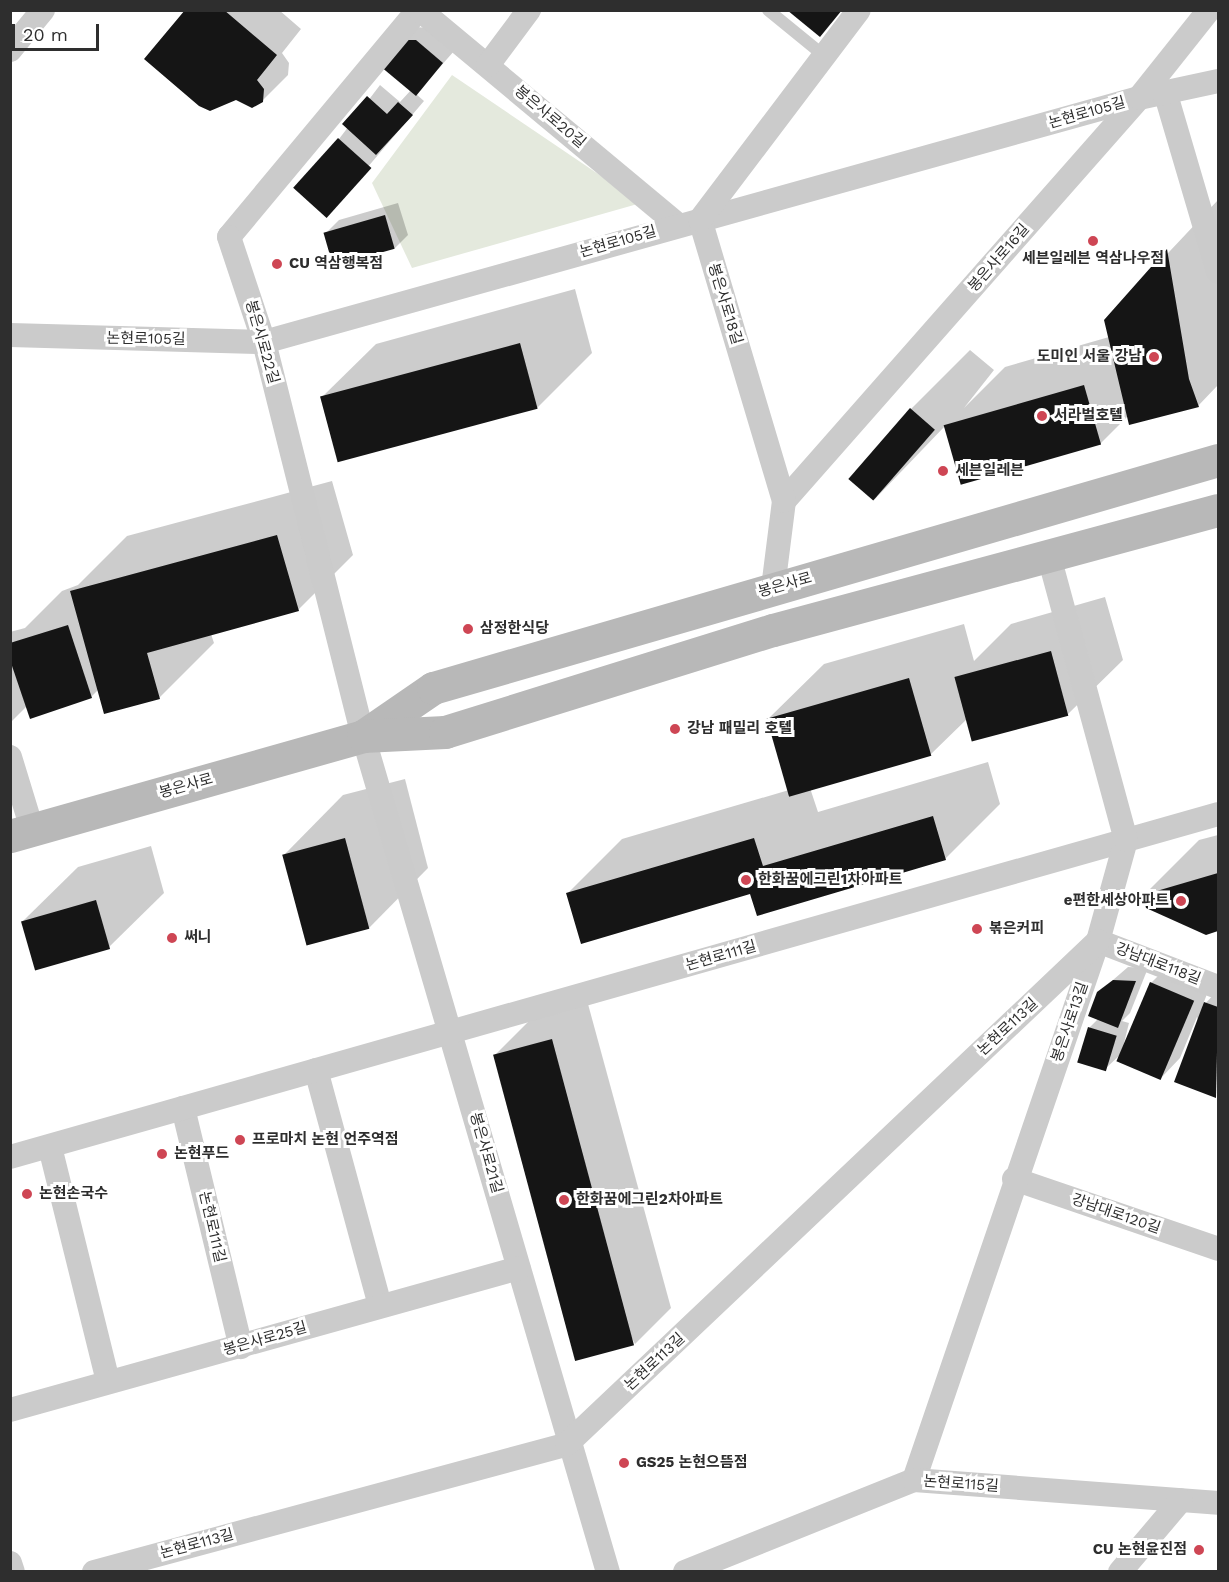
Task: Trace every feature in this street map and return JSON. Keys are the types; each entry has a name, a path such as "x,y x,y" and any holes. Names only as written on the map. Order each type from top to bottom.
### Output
{"main road":[{"name":"봉은사로","path":"363,736 433,688 1218,460"},
{"name":"봉은사로","path":"21,833 363,736 445,732 773,630 1218,510"}],"street":[{"path":"10,50 43,10"},
{"name":"봉은사로20길","path":"419,10 689,223"},
{"name":"봉은사로22길","path":"363,736 264,342 229,237 419,10"},
{"path":"488,65 529,10"},
{"path":"689,223 859,10"},
{"name":"봉은사로16길","path":"784,501 1138,98 1209,10"},
{"name":"논현로105길","path":"10,335 264,342 1138,98 1166,95 1218,81"},
{"path":"1166,95 1218,272"},
{"name":"봉은사로18길","path":"689,223 784,501 773,588"},
{"path":"1049,557 1126,840"},
{"name":"봉은사로21길","path":"363,736 519,1268 567,1444 608,1572"},
{"path":"10,758 21,833"},
{"name":"논현로111길","path":"10,1157 1218,814"},
{"name":"봉은사로13길","path":"914,1480 1014,1179 1098,941 1126,840"},
{"name":"강남대로118길","path":"1098,941 1218,987"},
{"name":"논현로113길","path":"94,1572 567,1444 1098,941"},
{"path":"316,1071 380,1305"},
{"name":"논현로111길","path":"183,1108 241,1347"},
{"path":"50,1147 108,1382"},
{"name":"강남대로120길","path":"1014,1179 1218,1249"},
{"name":"봉은사로25길","path":"10,1410 519,1268"},
{"name":"논현로115길","path":"685,1572 914,1480 1218,1503"},
{"path":"1120,1572 1181,1500"},
{"path":"10,1563 13,1572"}],"lane":[{"path":"768,10 822,54"}],"shaded area":[{"path":"452,75 641,203 412,268 372,183"}],"building":[{"path":"185,10 224,10 277,55 257,80 264,89 263,102 252,108 236,100 210,111 199,106 144,59"},
{"path":"787,10 842,10 820,37"},
{"path":"402,40 416,40 443,63 416,96 380,66"},
{"path":"367,96 387,114 398,102 413,115 376,155 342,124"},
{"path":"338,138 371,168 327,218 293,188"},
{"path":"385,215 395,249 333,266 323,233"},
{"path":"1167,249 1189,379 1199,407 1129,425 1104,320"},
{"path":"520,343 538,409 338,462 320,397"},
{"path":"1084,385 1101,445 961,485 944,425"},
{"path":"910,408 935,430 873,501 848,479"},
{"path":"277,535 299,611 147,653 160,699 104,714 70,591"},
{"path":"68,625 92,698 30,719 10,660 10,643"},
{"path":"1051,651 1068,716 972,742 954,677"},
{"path":"909,678 931,756 789,797 767,719"},
{"name":"한화꿈에그린1차아파트","path":"933,816 946,860 757,916 750,894 581,944 566,893 754,838 763,866"},
{"path":"345,838 369,929 307,946 282,855"},
{"name":"e편한세상아파트","path":"1218,873 1218,931 1206,935 1146,908 1143,895"},
{"path":"96,900 110,949 35,971 21,921"},
{"path":"1113,980 1136,981 1118,1028 1088,1016 1097,992"},
{"path":"1150,982 1194,1001 1161,1080 1116,1061"},
{"path":"1204,1002 1218,1007 1216,1098 1174,1082"},
{"path":"1088,1027 1117,1036 1106,1071 1077,1062"},
{"name":"한화꿈에그린2차아파트","path":"552,1039 634,1345 575,1361 493,1055"}],"place":[{"name":"세븐일레븐 역삼나우점","path":"1093,241"},
{"name":"CU 역삼행복점","path":"277,264"},
{"name":"도미인 서울 강남","path":"1154,357"},
{"name":"서라벌호텔","path":"1042,416"},
{"name":"세븐일레븐","path":"943,471"},
{"name":"삼정한식당","path":"468,629"},
{"name":"강남 패밀리 호텔","path":"675,729"},
{"name":"한화꿈에그린1차아파트","path":"746,880"},
{"name":"e편한세상아파트","path":"1181,901"},
{"name":"볶은커피","path":"977,929"},
{"name":"써니","path":"172,938"},
{"name":"프로마치 논현 언주역점","path":"240,1140"},
{"name":"논현푸드","path":"162,1154"},
{"name":"논현손국수","path":"27,1194"},
{"name":"한화꿈에그린2차아파트","path":"564,1200"},
{"name":"GS25 논현으뜸점","path":"624,1463"},
{"name":"CU 논현윤진점","path":"1199,1550"}]}
